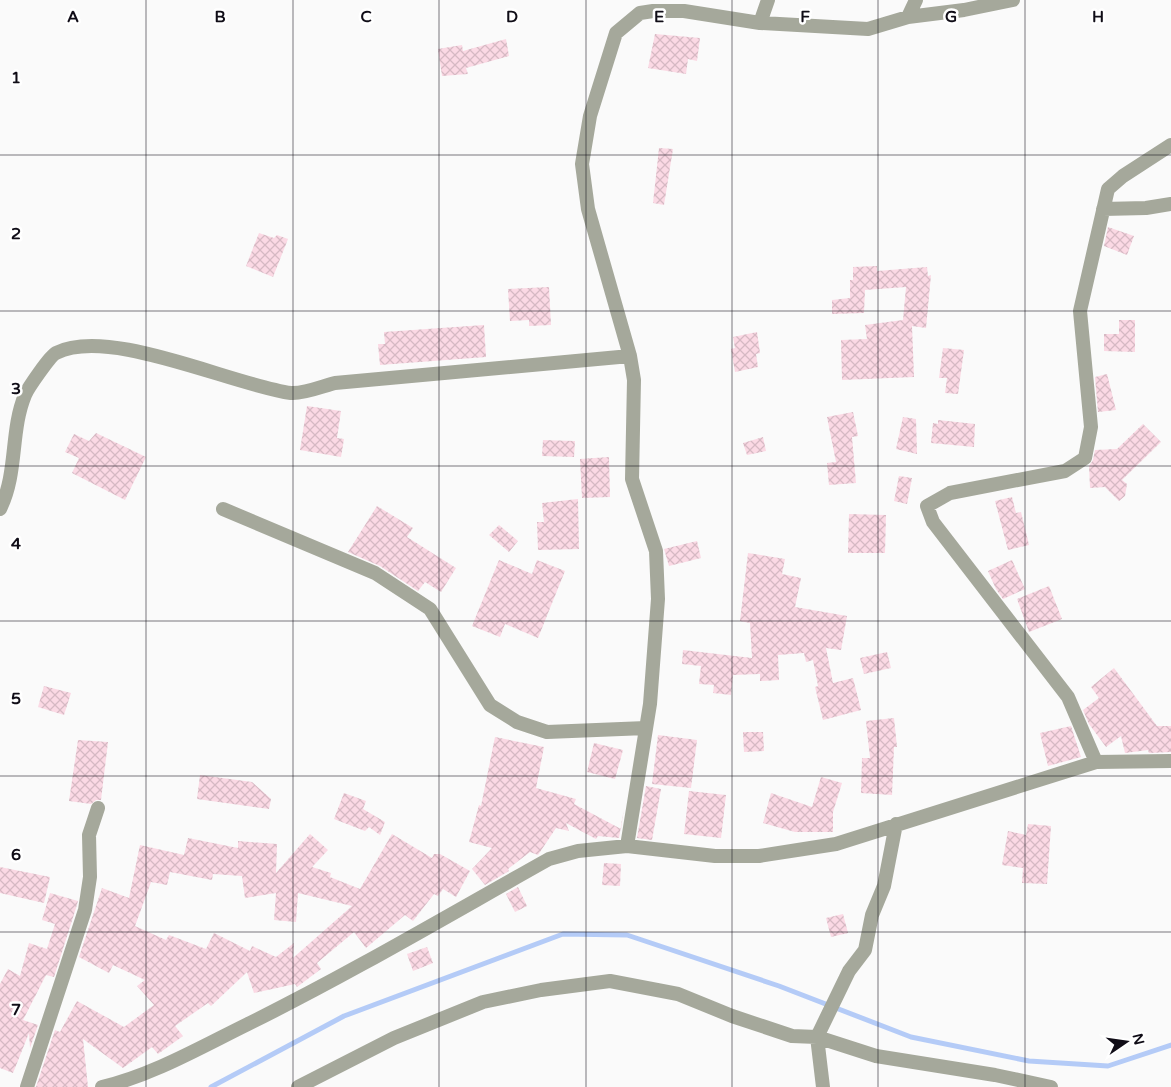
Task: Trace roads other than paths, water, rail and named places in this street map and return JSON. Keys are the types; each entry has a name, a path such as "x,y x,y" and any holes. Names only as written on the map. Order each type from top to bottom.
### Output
{"street":[{"path":"760,23 768,0"},
{"path":"908,17 916,0"},
{"path":"627,846 646,728 658,599 656,551 632,479 634,380 630,356 588,209 582,164 590,116 616,33 640,13 653,10 684,11 760,23 868,29 908,17 964,10 1013,0"},
{"path":"1096,762 1068,697 933,522 927,506 950,493 1065,470 1084,458 1091,427 1080,311 1108,189 1123,176 1171,145"},
{"path":"1103,209 1146,208 1171,204"},
{"path":"0,509 9,492 25,395 54,354 82,345 113,347 144,354 293,393 335,382 630,356"},
{"path":"223,509 374,573 430,609 490,705 517,722 547,732 646,728"},
{"path":"102,1087 120,1083 182,1057 261,1018 368,962 548,859 578,851 627,846 715,856 759,856 836,844 1096,762 1171,761"},
{"path":"27,1087 85,910 90,877 89,835 98,808"},
{"path":"823,1087 817,1038 849,971 865,950 872,915 884,886 896,824"},
{"path":"298,1087 394,1038 483,1002 541,990 610,981 678,994 732,1016 792,1036 817,1038 876,1056 995,1075 1051,1087"}],"waterway":[{"path":"211,1087 344,1016 563,934 627,935 779,986 911,1037 1029,1061 1108,1066 1171,1045"}]}
